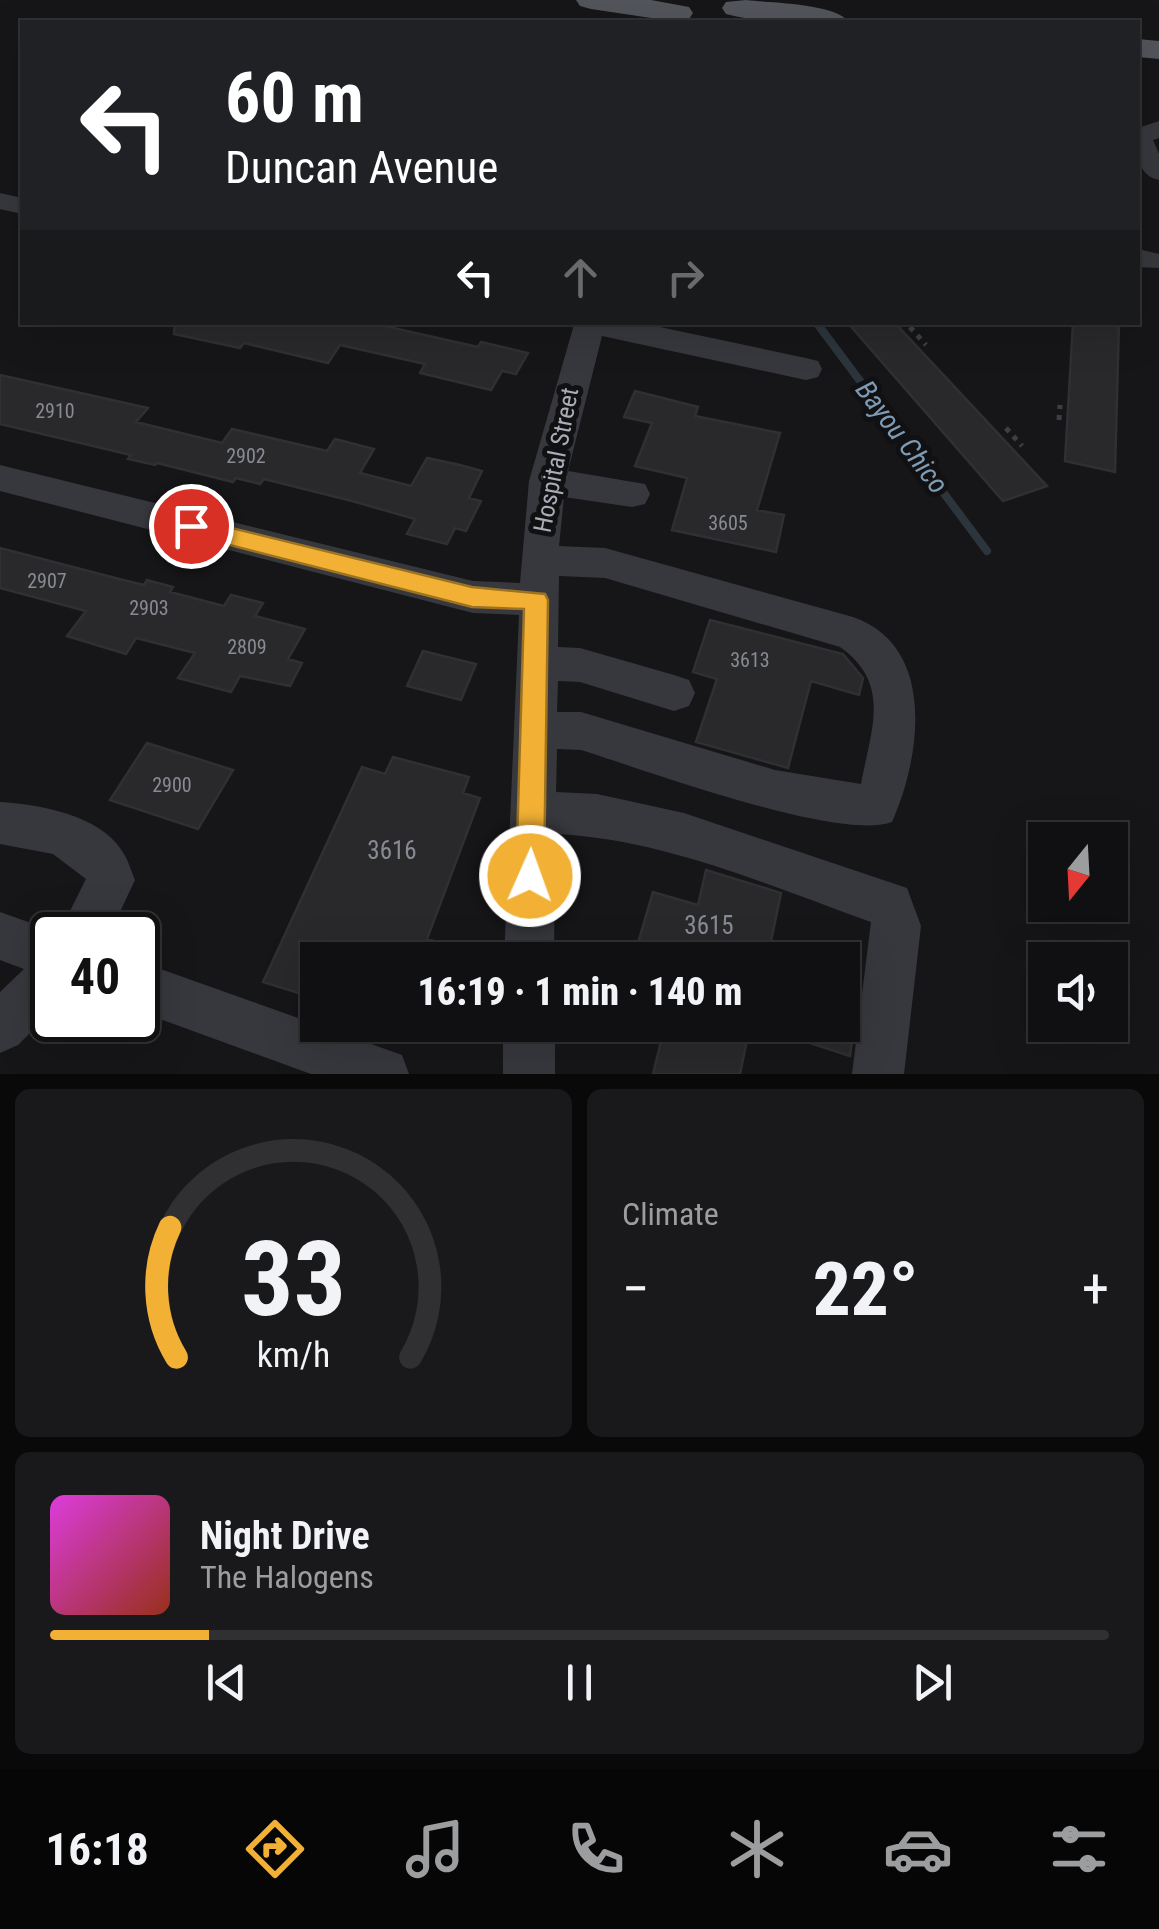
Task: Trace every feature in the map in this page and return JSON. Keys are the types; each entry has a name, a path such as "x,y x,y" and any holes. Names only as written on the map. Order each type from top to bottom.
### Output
{"main road":[{"path":"591,0 686,15"},
{"path":"731,9 772,20"},
{"path":"731,9 829,20"}],"street":[{"path":"1140,148 1159,172"},
{"name":"Hospital Street","path":"529,942 538,580 547,481 588,325"},
{"path":"598,325 806,370"},
{"path":"0,478 472,597 606,563 853,634 868,642 887,666 897,709 876,807 776,790 580,730 534,730"},
{"path":"547,481 632,494"},
{"path":"535,663 580,665 674,693"},
{"path":"532,812 597,815 684,835 890,905 897,926 878,1074"},
{"path":"0,823 47,832 93,852 104,861 111,880 95,912"},
{"path":"0,936 30,947"},
{"path":"160,994 383,1074"},
{"path":"0,1027 30,998"},
{"path":"529,1042 529,1074"}],"path":[{"path":"1065,325 1065,333"},
{"path":"910,327 926,345"},
{"path":"908,338 918,336"},
{"path":"1059,412 1068,415"},
{"path":"1006,428 1022,446"},
{"path":"1004,440 1013,436"}],"building":[{"path":"175,325 380,325 478,347 481,342 528,353 516,374 502,371 491,390 420,373 425,364 340,345 328,363 244,343 240,348 174,334"},
{"path":"850,325 897,325 1047,486 1003,501"},
{"path":"1073,325 1119,325 1115,472 1065,461"},
{"path":"0,375 148,408 136,422 222,443 232,429 327,451 335,439 374,449 360,473 411,486 427,458 460,465 482,471 469,498 481,501 466,531 455,528 447,544 407,534 415,519 352,501 264,479 260,484 236,478 233,482 155,465 128,459 131,455 0,424"},
{"path":"635,391 698,407 695,416 780,433 757,510 784,515 776,552 672,530 687,478 635,466 652,423 624,417"},
{"path":"0,548 144,585 147,580 173,587 170,592 224,606 231,595 263,603 255,616 305,629 288,659 302,663 290,686 240,676 231,692 178,678 195,653 136,638 126,654 67,636 86,611 0,588"},
{"path":"710,620 843,654 863,678 859,695 811,681 788,768 696,742 717,679 693,672"},
{"path":"423,651 476,664 461,700 407,686"},
{"path":"147,743 233,770 198,829 110,800"},
{"path":"393,757 469,777 463,793 480,798 427,939 437,942 300,942 300,993 263,982 362,767 385,774"},
{"path":"706,870 781,893 771,942 638,942 653,892 698,905"},
{"path":"661,1042 747,1042 740,1074 653,1074"},
{"path":"807,1042 852,1042 850,1056"}],"waterway":[{"name":"Bayou Chico","path":"818,325 987,551"}],"route":[{"path":"191,526 472,597 536,600 530,876"}]}
